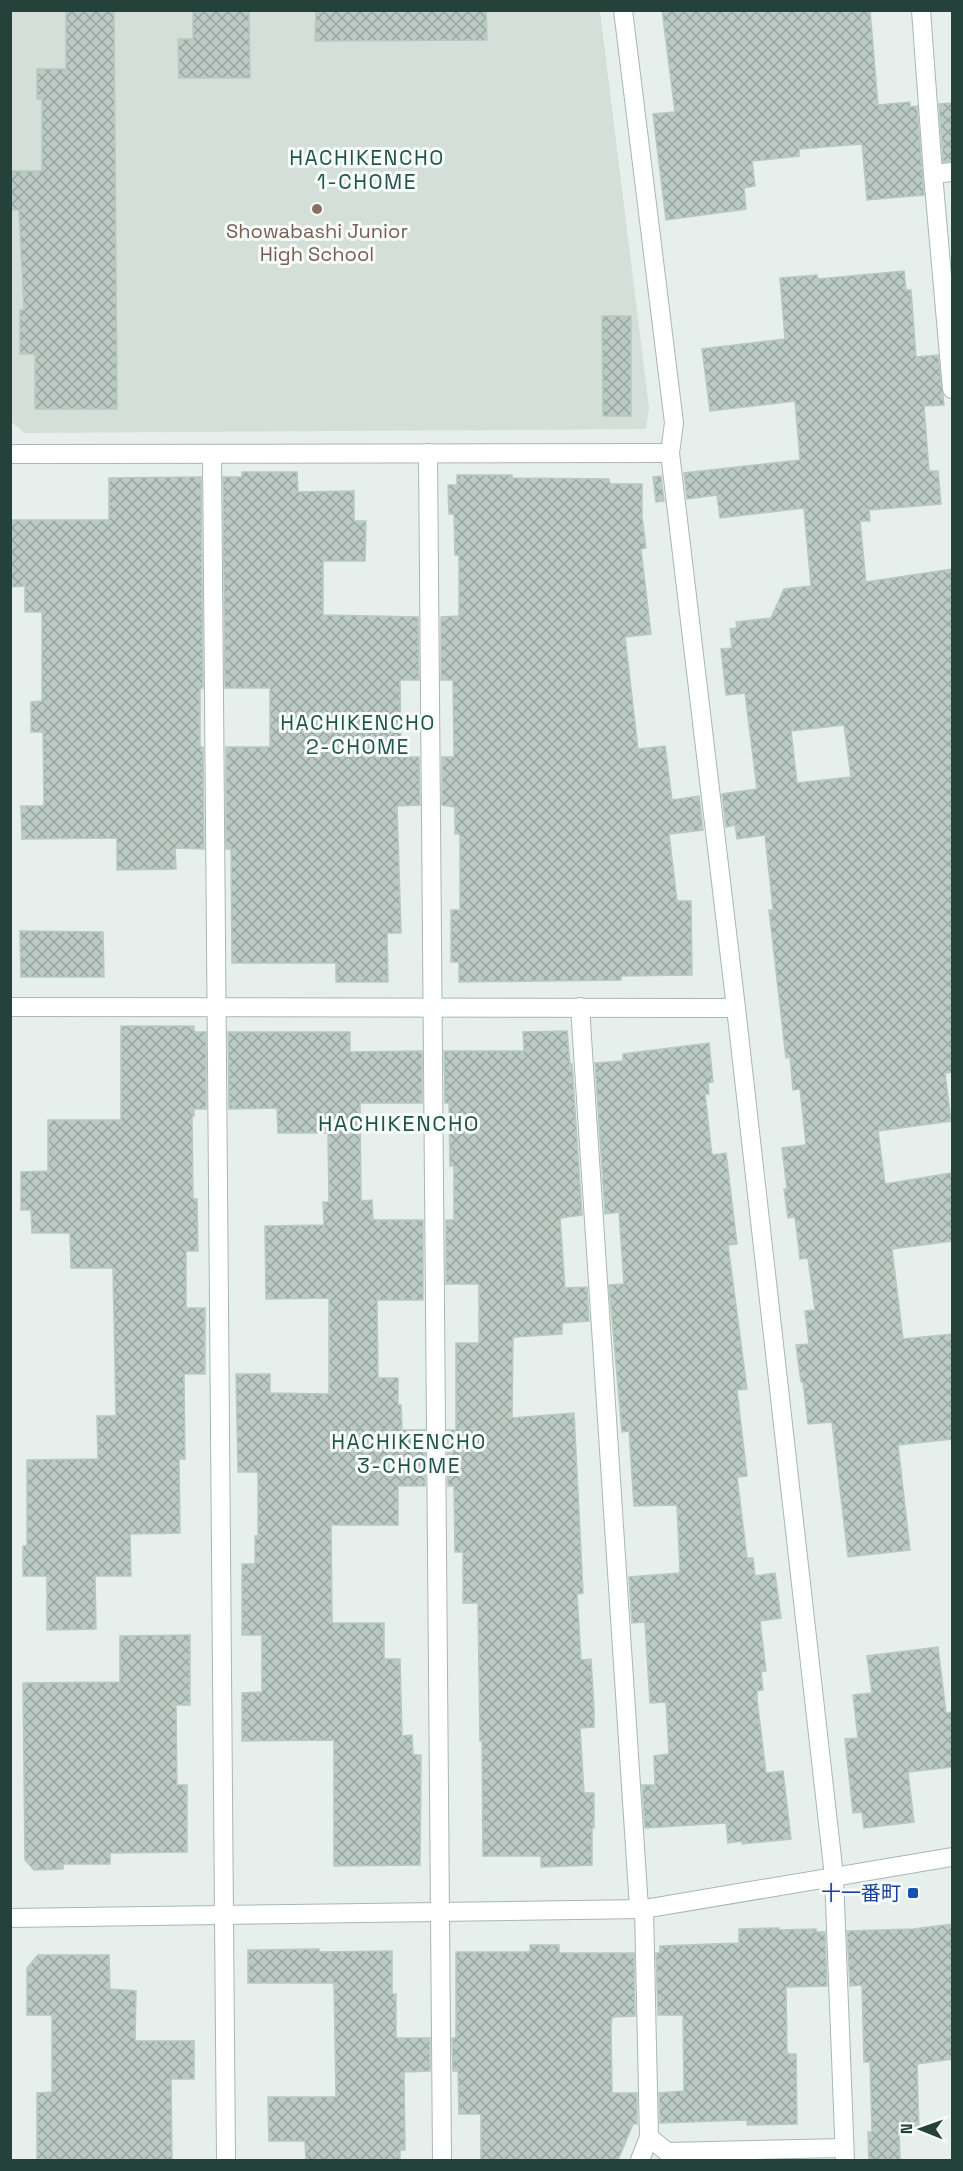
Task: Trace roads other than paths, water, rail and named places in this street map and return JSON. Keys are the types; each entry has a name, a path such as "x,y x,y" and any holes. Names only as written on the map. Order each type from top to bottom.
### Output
{"street":[{"path":"623,10 674,423 670,453 736,1008 834,1876 845,2154 667,2152 649,2137"},
{"path":"921,10 952,389"},
{"path":"933,174 952,172"},
{"path":"428,453 442,2160"},
{"path":"10,454 670,453"},
{"path":"212,454 226,2160"},
{"path":"10,1007 736,1008"},
{"path":"580,1008 642,1908 649,2137 640,2160"},
{"path":"10,1918 642,1908 952,1857"}],"place":[{"name":"Showabashi Junior High School","path":"317,209"},
{"name":"十一番町","path":"913,1893"}],"district":[{"name":"HACHIKENCHO 1-CHOME","path":"367,169"},
{"name":"HACHIKENCHO 2-CHOME","path":"358,734"},
{"name":"HACHIKENCHO","path":"399,1123"},
{"name":"HACHIKENCHO 3-CHOME","path":"409,1453"}]}
